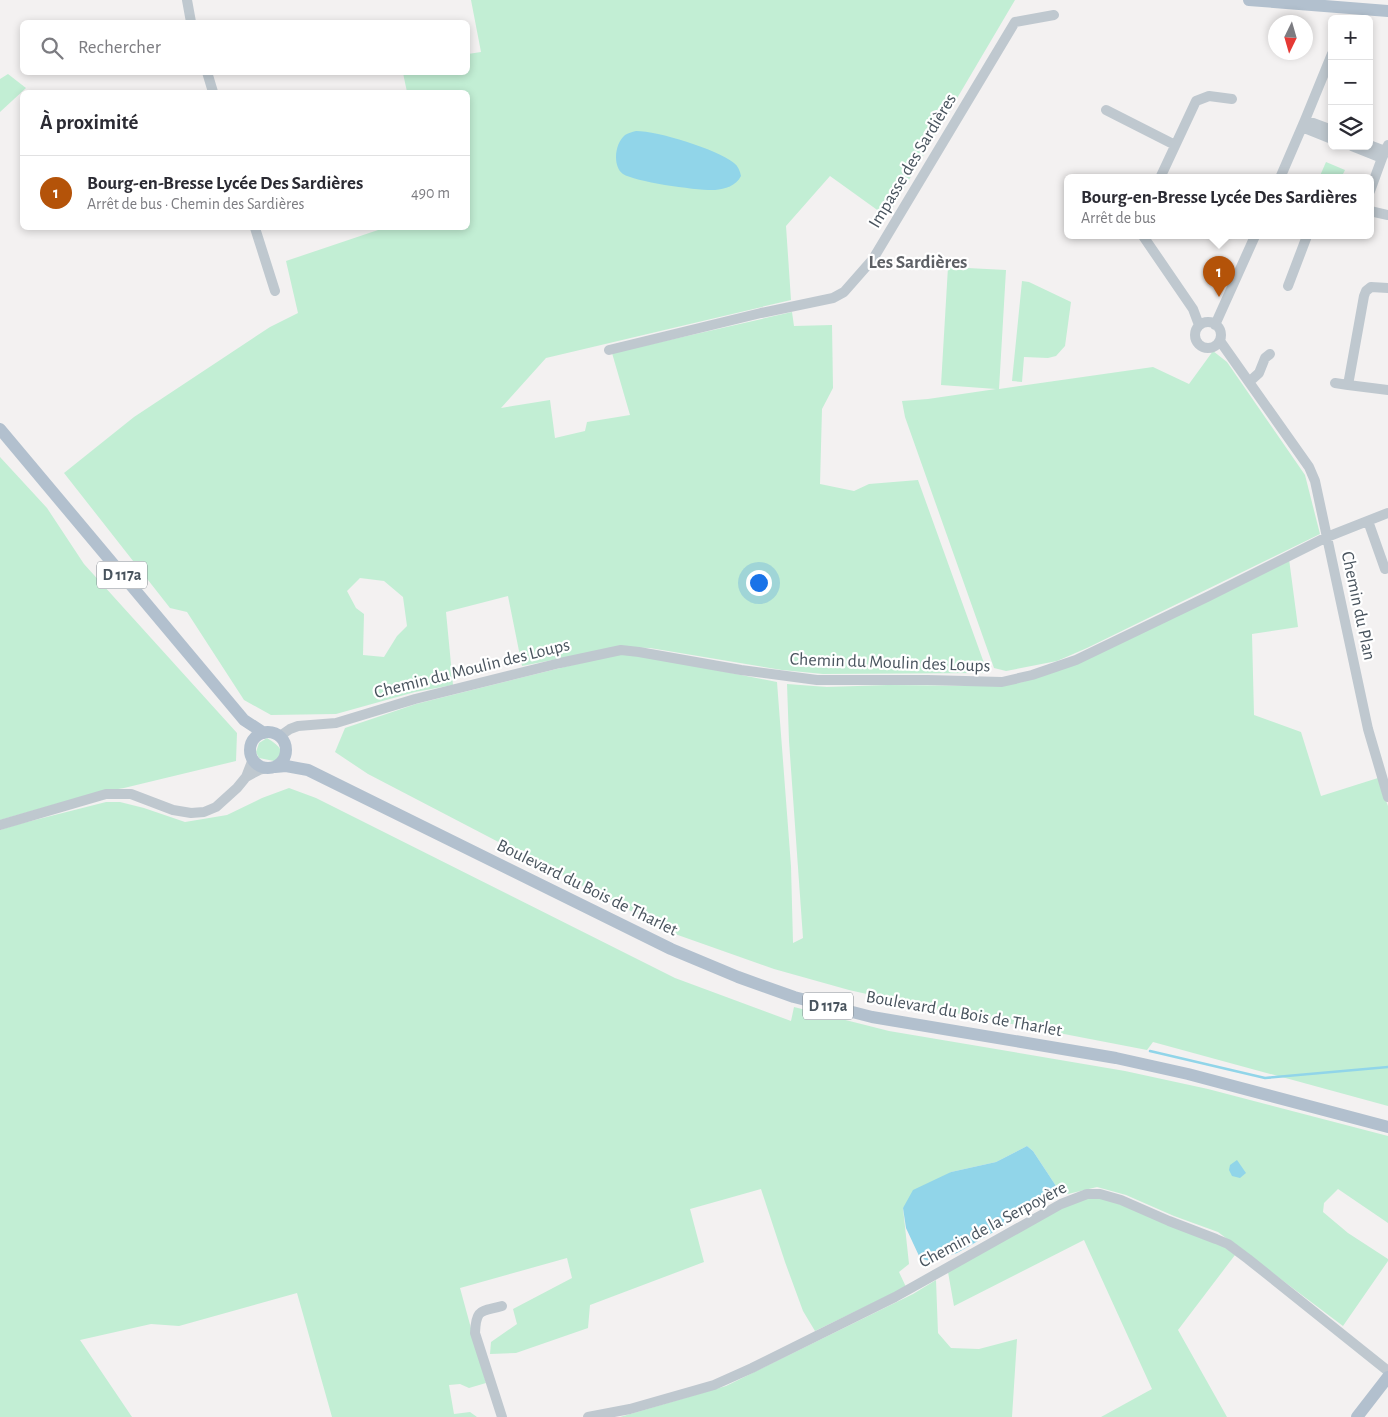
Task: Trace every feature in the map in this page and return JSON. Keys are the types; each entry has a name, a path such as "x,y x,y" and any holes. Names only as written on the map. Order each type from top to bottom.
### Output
{"main road":[{"path":"1249,0 1348,10 1388,11"},
{"path":"1324,0 1348,10 1388,5"},
{"name":"D 117a","path":"0,429 244,720 264,732"},
{"name":"D 117a","path":"244,720 252,743"},
{"path":"264,732 280,736 284,741 286,749 282,762 271,768 261,767 253,759 250,748 254,738 264,732"},
{"name":"Boulevard du Bois de Tharlet","path":"286,749 308,770"},
{"name":"Boulevard du Bois de Tharlet","path":"271,768 286,766 308,770 671,949 738,978 794,997 872,1017 1116,1058 1170,1070 1388,1127"},
{"path":"1357,1417 1388,1377"}],"street":[{"path":"186,0 191,20"},
{"name":"Impasse des Sardières","path":"609,350 760,313 833,298 844,292 873,259 1015,22 1054,15"},
{"path":"1282,174 1330,60"},
{"path":"208,75 212,90"},
{"path":"1162,174 1196,101 1209,96 1232,100"},
{"path":"1106,110 1175,145"},
{"path":"1304,123 1328,129"},
{"path":"1304,123 1328,136"},
{"path":"1373,147 1385,152 1374,181"},
{"path":"1374,212 1388,215"},
{"path":"256,230 275,291"},
{"path":"1145,239 1193,308 1199,326"},
{"path":"1215,324 1254,239"},
{"path":"1288,286 1307,239"},
{"path":"1348,385 1366,290 1371,287 1388,288"},
{"path":"1208,322 1215,324 1220,332 1216,344 1203,347 1198,344 1196,331 1199,326 1208,322"},
{"name":"Chemin du Plan","path":"1216,344 1232,358 1309,467 1315,481 1368,729 1388,797"},
{"path":"1248,382 1259,374 1265,358 1270,354"},
{"path":"1335,383 1388,390"},
{"name":"Chemin du Moulin des Loups","path":"280,736 298,726 336,723 415,699 620,650 817,680 1002,682 1032,675 1076,660 1207,597 1327,536 1388,513"},
{"path":"1368,521 1385,570"},
{"path":"0,825 106,794 131,794 173,810 191,813 204,812 226,800 246,777 253,759"},
{"path":"246,777 271,768"},
{"name":"Chemin de la Serpoyère","path":"588,1417 630,1409 714,1386 895,1297 1061,1204 1087,1194 1100,1194 1122,1200 1228,1244 1388,1377"},
{"path":"502,1306 480,1312 476,1318 476,1333 502,1417"}],"green space":[{"path":"471,0 1015,0 887,217 830,176 786,226 791,300 546,358 501,408 550,400 555,438 585,431 587,422 630,415 612,353 792,312 794,326 832,325 833,388 822,409 820,484 854,491 869,484 918,480 984,663 984,673 823,674 782,670 650,648 619,647 522,666 508,596 446,612 453,685 415,692 336,714 271,715 244,700 187,612 170,608 64,473 134,417 270,327 298,313 286,261 378,230 470,230 470,90 407,90 403,75 470,75 470,54 481,52","holes":["360,578 384,581 403,597 407,626 397,636 384,657 363,655 364,614 356,608 347,591"]},
{"path":"8,74 26,88 20,90 20,94 0,112 0,79"},
{"path":"1326,162 1345,170 1343,174 1321,174"},
{"path":"948,267 1006,270 999,389 1153,367 1189,384 1213,351 1227,362 1305,475 1320,534 1057,661 1006,671 994,668 905,417 902,401 996,389 941,385"},
{"path":"1022,281 1029,282 1071,302 1065,346 1056,356 1048,358 1024,357 1022,382 1012,381"},
{"path":"0,457 47,508 84,564 237,733 236,761 124,788 95,793 0,820"},
{"path":"1289,559 1298,627 1252,634 1254,715 1301,732 1321,796 1378,778 1388,806 1388,1106 1153,1042 1147,1050 929,1008 849,990 774,969 675,934 368,774 335,752 345,728 416,704 625,652 777,682 791,866 793,943 803,938 789,741 787,684 827,687 888,685 992,686 1023,682"},
{"path":"267,738 277,745 281,751 274,761 259,758 256,752 259,743"},
{"path":"289,788 316,798 675,978 791,1021 794,1007 889,1031 1125,1071 1208,1089 1388,1136 1388,1223 1338,1189 1324,1203 1323,1212 1348,1233 1388,1259 1388,1261 1343,1326 1218,1232 1174,1216 1126,1195 1097,1187 1068,1194 1058,1189 1033,1151 1027,1146 996,1162 951,1172 903,1208 909,1264 899,1272 906,1287 815,1331 803,1311 761,1189 690,1209 704,1262 590,1305 588,1328 516,1353 490,1354 491,1342 517,1324 513,1309 572,1278 567,1258 460,1288 486,1383 469,1388 460,1384 449,1385 454,1414 470,1412 477,1417 332,1417 297,1293 179,1326 151,1324 80,1340 132,1417 0,1417 0,830 106,802 120,802 144,808 185,822 227,815 262,798"},
{"path":"1098,1196 1219,1242 1235,1255 1178,1330 1227,1417 1101,1417 1152,1389 1084,1240 954,1306 948,1272 1066,1204"},
{"path":"936,1280 938,1333 951,1348 979,1349 1017,1339 1012,1417 620,1417 726,1386 913,1294"}],"water":[{"path":"636,131 672,137 714,152 735,164 741,176 730,186 715,190 668,185 640,180 623,174 617,166 617,149 626,134"},
{"path":"1027,1146 1033,1151 1058,1189 1053,1198 957,1253 932,1262 920,1258 906,1228 903,1208 913,1190 951,1172 996,1162"},
{"path":"1237,1160 1246,1173 1240,1178 1232,1176 1229,1170 1230,1165"}],"waterway":[{"path":"1150,1051 1265,1078 1388,1067"}],"place":[{"name":"Bourg-en-Bresse Lycée Des Sardières","path":"1219,297"}],"district":[{"name":"Les Sardières","path":"918,262"}]}
